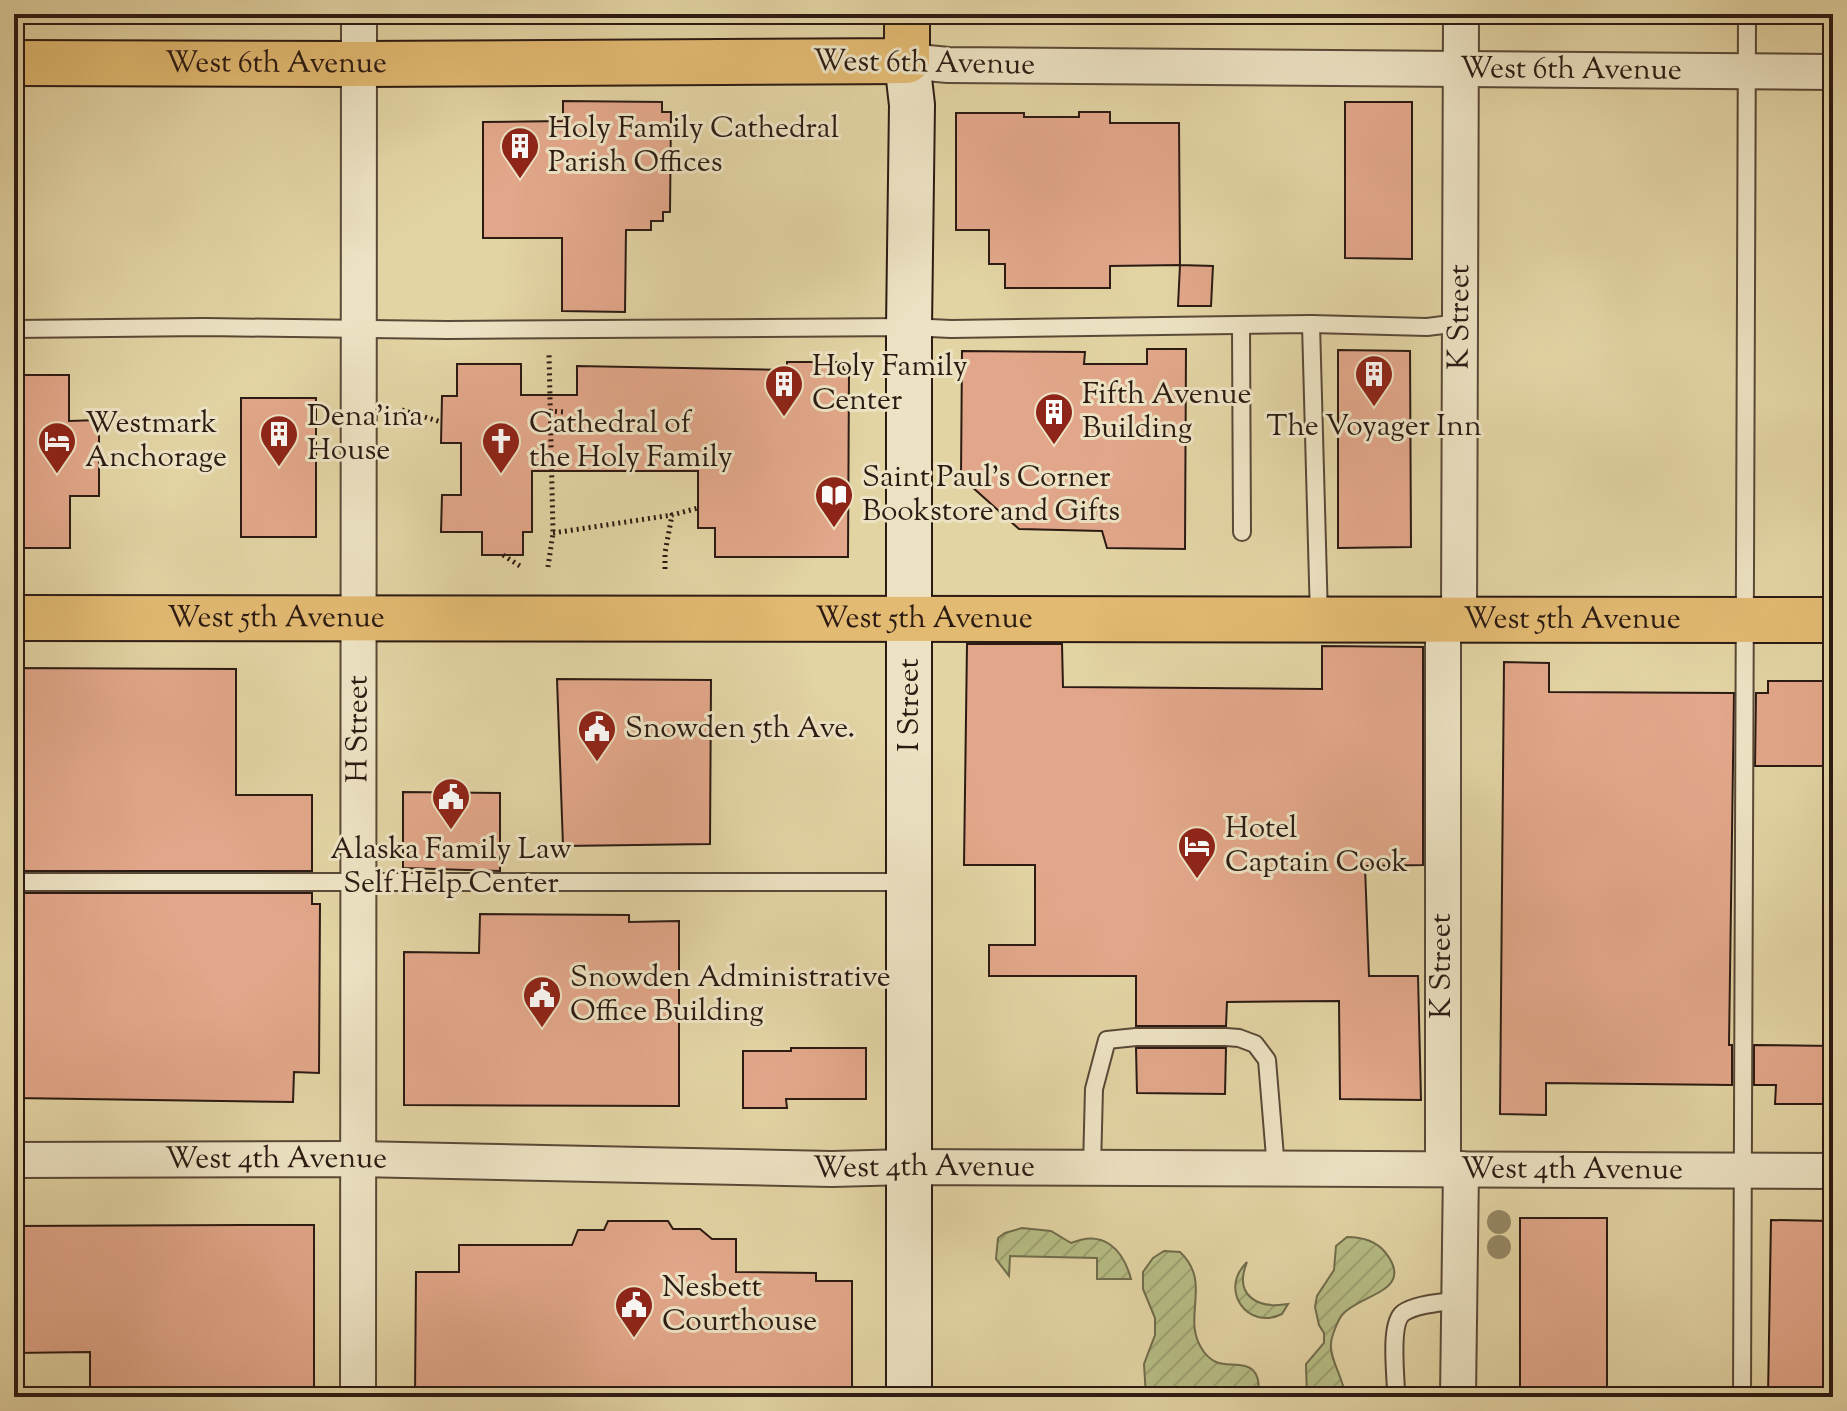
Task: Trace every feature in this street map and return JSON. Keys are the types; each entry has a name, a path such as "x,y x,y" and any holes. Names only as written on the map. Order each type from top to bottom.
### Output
{"main road":[{"name":"I Street","path":"907,14 907,61"},
{"name":"West 6th Avenue","path":"14,63 907,61"},
{"name":"West 5th Avenue","path":"14,618 1833,620"}],"street":[{"name":"H Street","path":"358,1397 359,14"},
{"name":"K Street","path":"1458,1397 1459,1300 1452,1168 1451,619 1459,323 1461,14"},
{"name":"West 6th Avenue","path":"907,61 948,65 1833,72"},
{"name":"I Street","path":"907,61 912,105 909,327 909,1397"},
{"name":"West 4th Avenue","path":"14,1160 358,1159 816,1169 1092,1167 1833,1171"}],"lane":[{"path":"1742,1397 1747,14"},
{"path":"14,329 966,329 1311,324 1427,327 1459,323"},
{"path":"1311,324 1319,619"},
{"path":"1241,327 1242,532"},
{"path":"14,882 910,882"},
{"path":"1092,1167 1094,1089 1107,1040 1226,1037 1255,1044 1267,1060 1276,1169"},
{"path":"1398,1397 1395,1325 1401,1314 1414,1308 1459,1300"}],"path":[{"path":"548,567 553,533 549,353"},
{"path":"402,410 441,422"},
{"path":"549,411 563,412"},
{"path":"553,533 672,515 698,508"},
{"path":"665,569 672,515"},
{"path":"503,555 520,566"}],"green space":[{"path":"1022,1228 1051,1231 1071,1243 1082,1239 1102,1240 1110,1244 1123,1259 1131,1279 1097,1279 1097,1258 1010,1256 1009,1276 996,1259 998,1238"},
{"path":"1347,1237 1368,1240 1381,1248 1393,1265 1394,1276 1382,1291 1342,1315 1335,1329 1331,1350 1345,1397 1307,1397 1306,1364 1324,1343 1324,1333 1315,1307 1317,1296 1334,1270 1336,1246"},
{"path":"1164,1251 1180,1252 1195,1276 1194,1327 1204,1352 1218,1363 1250,1368 1256,1374 1258,1383 1256,1397 1146,1397 1144,1364 1155,1335 1155,1318 1143,1289 1143,1272 1153,1258"},
{"path":"1247,1262 1243,1284 1246,1292 1258,1302 1288,1304 1282,1314 1270,1318 1258,1317 1241,1305 1235,1284"}],"building":[{"path":"563,101 662,102 662,112 671,112 670,212 663,212 663,221 651,221 651,230 626,230 625,312 562,311 562,238 483,238 483,122 563,121"},
{"path":"1345,102 1412,102 1412,259 1345,258"},
{"path":"1079,112 1110,112 1110,123 1179,123 1180,265 1110,266 1110,288 1005,288 1005,264 989,264 989,230 956,230 956,113 1079,117"},
{"path":"1180,265 1213,266 1211,306 1178,306"},
{"name":"Fifth Avenue Building","path":"1147,349 1186,349 1185,549 1107,548 1102,531 1019,529 961,477 962,351 1085,352 1084,364 1147,364"},
{"name":"The Voyager Inn","path":"1338,350 1410,351 1411,547 1338,548"},
{"path":"787,362 843,362 843,369 849,373 848,557 715,557 715,528 698,528 698,471 532,471 532,532 523,532 523,555 482,555 482,532 441,532 442,495 461,495 461,443 441,443 442,396 457,396 457,364 521,364 521,395 577,395 577,366 787,370"},
{"name":"Westmark Anchorage","path":"14,375 69,375 69,421 99,420 99,496 70,496 70,548 14,548"},
{"name":"Dena’ina House","path":"241,398 316,398 316,537 241,537"},
{"name":"Hotel Captain Cook","path":"967,644 1062,644 1063,687 1322,689 1322,646 1423,647 1423,865 1365,866 1369,976 1418,976 1421,1100 1340,1099 1339,1001 1227,1002 1226,1026 1136,1026 1136,976 989,976 989,945 1035,945 1035,865 964,865"},
{"path":"1504,662 1549,663 1549,692 1734,693 1729,1045 1732,1045 1732,1085 1546,1083 1546,1115 1500,1114"},
{"path":"14,668 236,669 236,795 312,795 312,871 14,871"},
{"path":"557,679 711,680 710,844 563,846"},
{"path":"1768,681 1833,681 1833,766 1755,766 1756,693 1768,693"},
{"name":"Alaska Family Law Self Help Center","path":"403,792 500,793 500,871 403,868"},
{"path":"14,893 312,893 312,904 320,904 319,1073 294,1072 293,1102 14,1098"},
{"name":"Snowden Administrative Office Building","path":"480,914 629,915 629,922 679,921 679,1106 404,1105 404,952 479,953"},
{"path":"1754,1045 1833,1046 1833,1104 1775,1104 1776,1085 1754,1085"},
{"path":"791,1048 866,1048 866,1099 786,1099 787,1108 743,1108 743,1051 791,1051"},
{"path":"1136,1048 1226,1048 1225,1094 1137,1093"},
{"path":"1520,1218 1607,1218 1607,1397 1520,1397"},
{"path":"1771,1220 1833,1221 1833,1397 1768,1397"},
{"name":"Nesbett Courthouse","path":"608,1221 668,1221 673,1229 700,1229 712,1239 736,1239 736,1272 816,1273 816,1281 852,1281 852,1397 415,1397 416,1272 459,1272 459,1245 572,1245 578,1230 604,1230"},
{"path":"314,1225 314,1397 90,1397 90,1352 14,1353 14,1226"}],"place":[{"name":"Holy Family Cathedral Parish Offices","path":"520,180"},
{"name":"The Voyager Inn","path":"1374,408"},
{"name":"Holy Family Center","path":"784,418"},
{"name":"Fifth Avenue Building","path":"1054,446"},
{"name":"Dena’ina House","path":"279,468"},
{"name":"Westmark Anchorage","path":"57,475"},
{"name":"Cathedral of the Holy Family","path":"501,475"},
{"name":"Saint Paul's Corner Bookstore and Gifts","path":"834,529"},
{"name":"Snowden 5th Ave.","path":"597,763"},
{"name":"Alaska Family Law Self Help Center","path":"451,831"},
{"name":"Hotel Captain Cook","path":"1197,880"},
{"name":"Snowden Administrative Office Building","path":"542,1029"},
{"name":"Nesbett Courthouse","path":"634,1339"}]}
